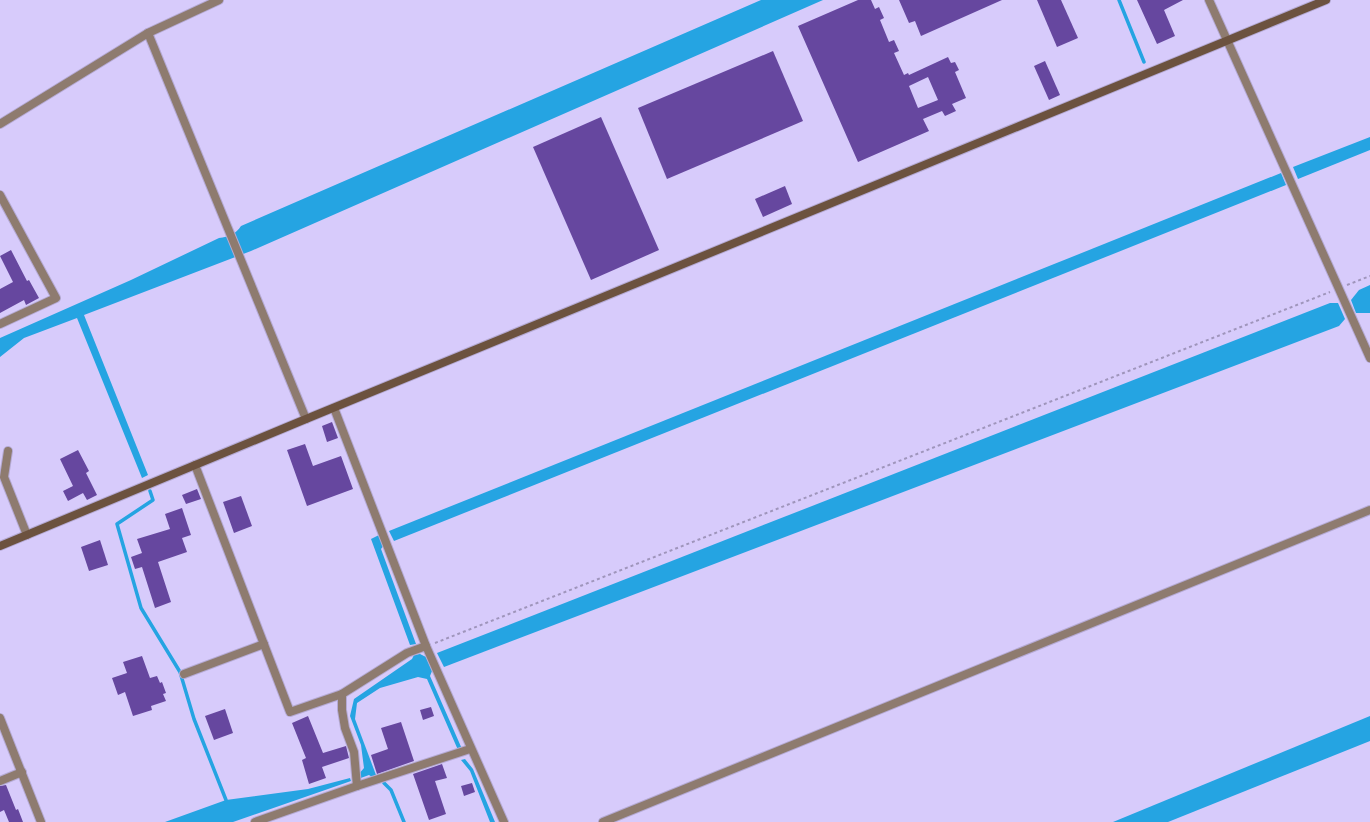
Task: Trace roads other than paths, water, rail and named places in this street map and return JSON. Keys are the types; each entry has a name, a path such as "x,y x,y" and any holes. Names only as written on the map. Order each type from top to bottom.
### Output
{"street":[{"path":"0,124 148,33 219,0"},
{"path":"1209,0 1370,358"},
{"path":"0,546 306,419 1228,42 1326,0"},
{"path":"148,33 306,419"},
{"path":"0,195 56,298 0,324"},
{"path":"334,408 426,646 470,749 504,822"},
{"path":"8,451 4,477 27,535"},
{"path":"195,465 290,712 342,694 407,653 426,646"},
{"path":"603,822 1370,510"},
{"path":"184,674 264,644"},
{"path":"342,694 342,710 345,728 354,752 357,786"},
{"path":"0,718 42,822"},
{"path":"255,822 357,786 470,749"},
{"path":"0,781 22,772"}],"water":[{"path":"761,0 823,0 251,251 84,315 148,475 142,478 77,318 24,338 0,357 0,338 131,280 219,238 232,235 241,226"},
{"path":"1370,137 1370,150 1298,179 1293,167"},
{"path":"1281,173 1286,185 394,541 389,531"},
{"path":"1370,285 1370,313 1356,313 1351,300 1359,290"},
{"path":"1330,303 1338,303 1345,319 1339,326 444,667 437,653"},
{"path":"379,535 384,545 381,549 416,644 410,645 371,539"},
{"path":"420,654 426,657 432,671 430,676 462,749 458,750 427,679 418,677 380,688 357,703 355,719 376,775 372,777 369,775 358,779 358,775 364,768 361,745 350,716 354,699 412,659 414,655"},
{"path":"1370,716 1370,741 1168,822 1113,822"},
{"path":"465,759 473,769 495,822 490,822 470,771 461,760"},
{"path":"350,778 351,781 233,822 165,822 226,800 308,789"}],"waterway":[{"path":"1119,0 1144,62"},
{"path":"150,491 153,500 117,524 141,608 180,672 194,719 226,800"},
{"path":"384,783 391,790 404,822"}]}
